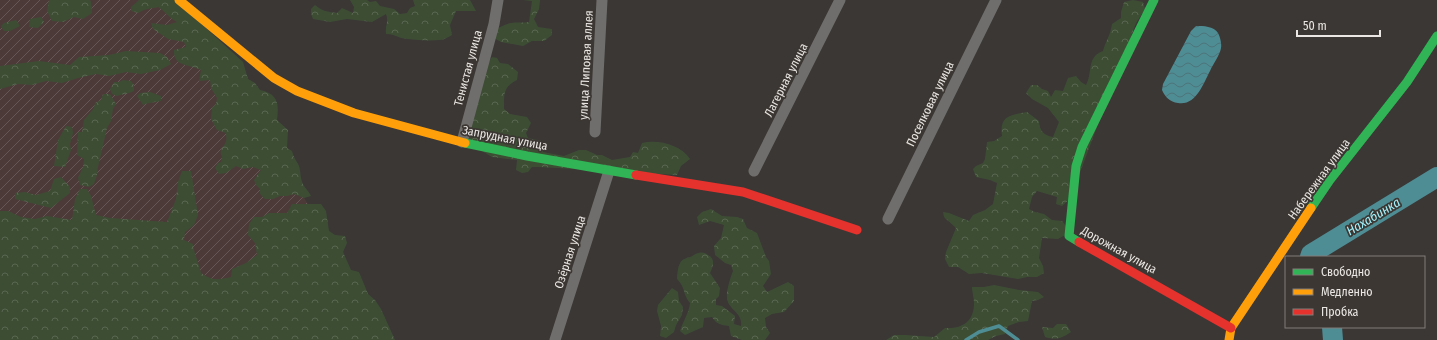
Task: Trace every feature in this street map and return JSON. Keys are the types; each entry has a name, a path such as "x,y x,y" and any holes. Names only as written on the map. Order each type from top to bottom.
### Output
{"street":[{"name":"Запрудная улица","path":"179,0 274,78 298,91 354,113 462,142 609,171 744,192 857,230"},
{"name":"Тенистая улица","path":"462,142 489,43 498,0"},
{"name":"улица Липовая аллея","path":"595,132 602,0"},
{"name":"Лагерная улица","path":"754,171 840,0"},
{"name":"Поселковая улица","path":"888,220 996,0"},
{"name":"Дорожная улица","path":"1154,0 1082,147 1076,166 1069,236 1231,328"},
{"name":"Набережная улица","path":"1228,340 1231,328 1330,180 1407,82 1437,36"},
{"name":"Озёрная улица","path":"555,340 609,171"}],"shaded area":[{"path":"0,0 164,0 267,138 342,263 0,340"}],"green space":[{"path":"49,0 90,0 92,13 83,19 74,17 63,22 52,21 47,11"},
{"path":"139,0 175,0 243,62 248,79 255,83 260,90 271,94 274,97 278,109 277,120 288,130 287,148 292,151 299,166 303,184 311,196 304,198 294,194 280,196 273,199 265,199 260,194 260,189 254,180 261,170 253,167 243,169 236,166 226,173 219,174 215,168 218,163 221,162 221,152 226,141 226,133 217,130 211,119 212,108 216,104 217,98 211,88 210,80 199,81 201,70 183,64 176,59 174,50 186,47 184,42 168,39 153,29 151,23 167,25 177,22 158,7 146,9 138,13 131,11 131,7"},
{"path":"350,0 367,0 370,2 376,1 380,6 394,9 400,14 407,13 410,8 415,6 413,0 470,0 476,11 456,11 450,25 452,35 443,40 406,39 386,34 386,14 372,22 347,19 330,22 313,19 311,9 315,5 328,12 337,13 342,8 353,13 354,7"},
{"path":"523,0 540,0 539,9 534,19 538,27 552,29 552,35 544,41 532,41 523,46 501,42 494,38 494,29 511,23 529,22 532,1"},
{"path":"1133,0 1143,2 1145,9 1136,23 1070,199 1062,206 1056,204 1057,197 1037,191 1032,197 1029,209 1044,214 1052,220 1062,221 1066,226 1065,235 1058,239 1042,238 1039,258 1043,266 1044,273 1037,277 1018,279 982,273 969,274 958,267 949,267 945,259 946,252 956,228 944,217 943,212 969,221 973,215 985,210 993,204 997,183 976,177 973,169 983,163 985,159 987,142 994,141 1002,136 1002,124 1007,117 1027,112 1039,121 1043,132 1053,137 1059,122 1048,108 1032,99 1026,93 1031,85 1037,85 1048,91 1051,97 1055,90 1063,91 1068,78 1076,76 1086,85 1092,61 1094,57 1103,51 1112,24 1121,18 1124,2"},
{"path":"41,17 44,22 38,28 29,27 30,19"},
{"path":"16,20 20,26 10,31 4,31 1,26 4,23"},
{"path":"126,51 160,53 167,57 171,64 160,70 141,74 126,72 109,76 96,74 62,83 46,81 32,85 18,84 0,89 0,66 39,61 70,65 79,57 109,55"},
{"path":"492,57 497,58 500,63 508,64 518,72 517,80 509,85 505,92 504,109 510,114 527,117 531,123 526,133 528,138 542,141 543,152 564,156 579,150 586,150 612,160 630,157 633,152 638,153 642,143 655,142 669,144 681,150 690,159 681,166 677,175 540,167 532,167 528,172 522,173 516,170 517,160 492,157 465,138 488,63"},
{"path":"123,80 131,81 134,85 134,91 117,96 112,94 110,89 114,82"},
{"path":"150,92 161,96 161,101 143,105 137,96 140,93"},
{"path":"103,94 110,94 116,104 113,109 111,121 107,128 97,175 94,184 89,187 80,185 78,178 83,167 84,159 77,155 78,132 82,132 84,120 94,108 95,103 101,100"},
{"path":"66,126 72,127 73,133 70,144 71,150 65,167 54,166 58,140"},
{"path":"182,171 191,171 198,215 194,225 185,232 184,240 193,244 201,273 215,279 231,277 232,269 246,263 257,255 255,243 248,235 249,224 254,217 262,217 269,213 287,213 292,204 321,204 326,211 329,231 335,235 345,236 347,243 343,252 351,270 359,272 368,294 375,300 381,309 395,340 0,340 0,211 8,211 21,217 35,219 47,216 72,220 75,199 80,189 87,189 91,196 96,215 110,218 167,222 176,199 178,182"},
{"path":"61,177 70,187 70,193 51,208 15,199 15,193 25,192 36,195 50,191 54,179"},
{"path":"711,209 722,216 743,219 747,228 757,233 769,261 771,274 763,286 767,292 788,282 794,286 794,301 784,312 772,314 765,318 766,327 770,333 765,340 742,340 731,336 729,326 719,324 712,317 704,318 703,327 685,335 680,331 690,303 682,285 677,279 677,273 683,260 697,253 706,254 711,257 713,261 713,266 710,273 720,288 719,296 716,299 716,305 722,306 735,316 734,324 741,326 740,318 730,306 727,299 733,271 731,265 725,263 715,255 714,246 721,238 724,225 710,221 699,225 697,217 702,212"},
{"path":"994,285 1038,292 1044,297 1032,301 1028,321 1019,322 1008,326 1005,334 988,340 886,340 894,335 934,337 945,328 962,326 972,315 974,301 972,287"},
{"path":"672,288 678,292 679,301 683,307 682,315 674,332 666,338 660,336 661,326 657,311 658,305"},
{"path":"1057,324 1066,324 1071,332 1058,338 1045,337 1042,327 1053,328"}],"water":[{"path":"1196,26 1214,29 1219,34 1221,47 1218,57 1202,88 1190,101 1178,103 1168,99 1162,90 1163,84 1191,31"}],"waterway":[{"name":"Нахабинка","path":"1310,256 1311,254 1437,177"},
{"path":"966,340 979,332 999,326 1018,340"},
{"name":"Нахабинка","path":"1332,328 1333,340"}],"traffic: fast":[{"path":"1079,242 1069,236 1076,166 1082,147 1154,0"},
{"path":"1311,208 1330,180 1407,82 1437,36"},
{"path":"465,143 527,156 636,175"}],"traffic: slow":[{"path":"179,0 274,78 297,91 354,113 465,143"},
{"path":"1229,340 1231,328 1311,208"}],"traffic: jam":[{"path":"636,175 743,192 857,230"},
{"path":"1079,242 1231,328"}]}
